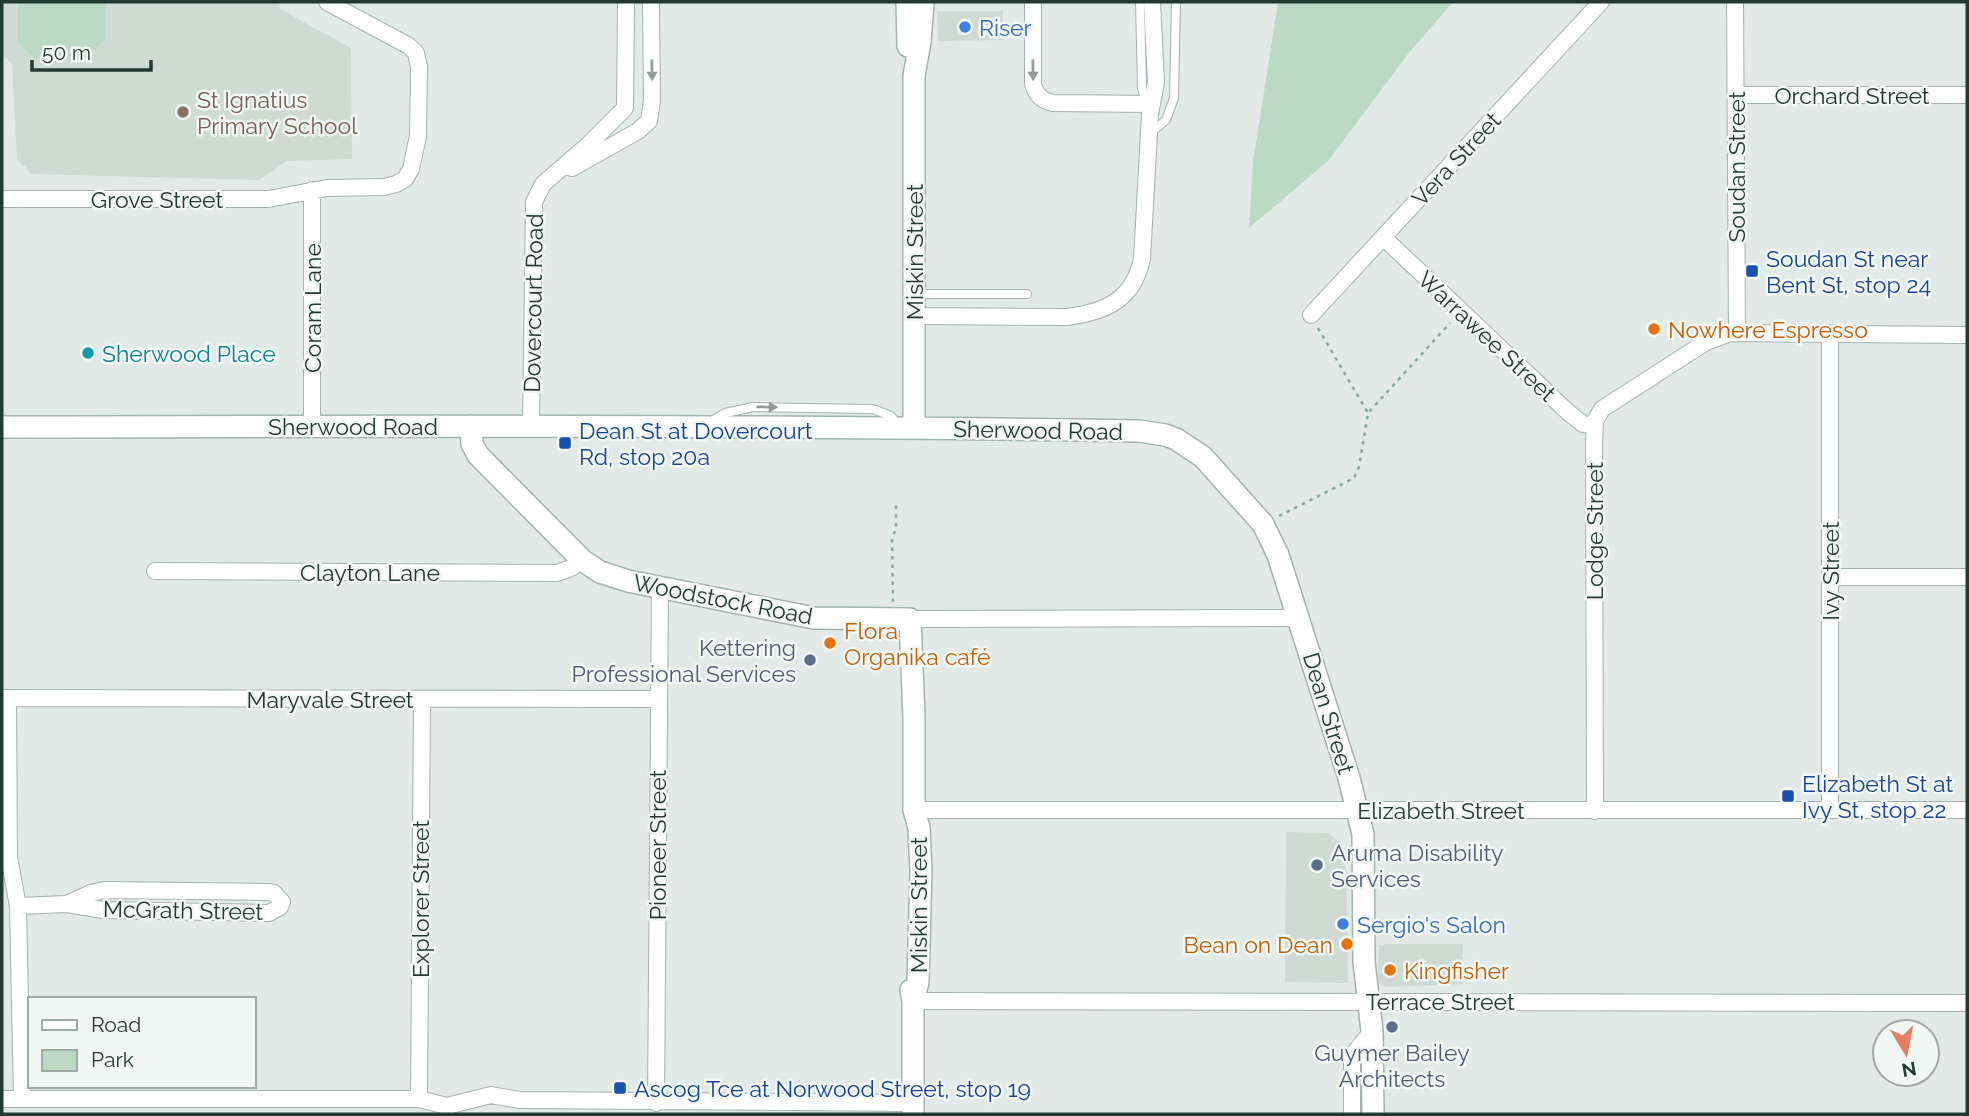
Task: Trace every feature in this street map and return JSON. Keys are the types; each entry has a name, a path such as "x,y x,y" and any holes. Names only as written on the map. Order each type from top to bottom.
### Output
{"street":[{"name":"Grove Street","path":"2,199 269,199 312,190 384,187 396,184 405,178 411,169 418,136 420,71 416,52 327,2"},
{"name":"Dovercourt Road","path":"531,425 533,212 537,193 543,184 625,108 626,2"},
{"name":"Dovercourt Road","path":"543,184 630,136 649,121 652,101 651,2"},
{"name":"Miskin Street","path":"907,2 907,42 914,76"},
{"name":"Miskin Street","path":"906,428 914,316 914,76 923,2"},
{"path":"1033,2 1033,83 1035,93 1043,100 1053,103 1152,104"},
{"path":"914,316 1067,317 1102,310 1119,300 1132,285 1142,258 1149,134 1156,70 1152,2"},
{"name":"Vera Street","path":"1311,315 1601,2"},
{"name":"Soudan Street","path":"1735,2 1737,332"},
{"name":"Orchard Street","path":"1737,95 1967,95"},
{"name":"Coram Lane","path":"312,190 312,426"},
{"name":"Warrawee Street","path":"1384,238 1569,414 1583,424 1594,426"},
{"path":"1594,426 1602,409 1623,394 1706,342 1737,332 1967,335"},
{"name":"Ivy Street","path":"1830,333 1830,810"},
{"name":"Sherwood Road","path":"2,427 531,425 906,428 1139,431 1177,439"},
{"name":"Woodstock Road","path":"471,426 475,452 582,560 600,572 660,587 814,618 1299,618"},
{"name":"Lodge Street","path":"1594,426 1595,811"},
{"name":"Dean Street","path":"1177,439 1203,457 1263,524 1278,555 1299,618 1357,810 1365,848 1364,962 1372,1031 1373,1114"},
{"name":"Clayton Lane","path":"155,571 557,573 582,560"},
{"path":"1830,577 1967,577"},
{"name":"Pioneer Street","path":"656,1102 660,587"},
{"name":"Miskin Street","path":"910,619 914,810 908,829 906,884 913,1001 913,1109"},
{"path":"5,698 9,857 18,906 22,1098"},
{"name":"Maryvale Street","path":"5,698 658,699"},
{"name":"Explorer Street","path":"419,1099 422,699"},
{"name":"Elizabeth Street","path":"914,810 1967,810"},
{"name":"McGrath Street","path":"18,906 67,904 103,910 270,913 280,908 282,902 274,893 268,892 104,890 67,904"},
{"name":"Terrace Street","path":"913,1001 1967,1003"},
{"path":"1352,1114 1352,1056 1372,1031"},
{"path":"2,1098 106,1107 419,1099 447,1106 491,1096 520,1107 656,1102 913,1109"}],"lane":[{"path":"1140,2 1142,91 1152,104"},
{"path":"1149,134 1166,120 1174,99 1176,2"},
{"path":"914,294 1027,294"}],"path":[{"path":"1311,315 1368,413"},
{"path":"1263,524 1354,478 1359,467 1368,413 1455,318"},
{"path":"893,602 892,538 896,529 896,502"}],"shaded area":[{"name":"St Ignatius Primary School","path":"2,2 279,2 280,9 351,48 352,159 287,161 259,180 32,174 17,159 12,64 2,55"},
{"path":"937,11 1003,11 1003,40 938,41"},
{"path":"1286,832 1329,833 1338,842 1347,873 1348,983 1285,982"},
{"path":"1463,944 1463,984 1384,987 1378,982 1379,945"}],"green space":[{"path":"18,2 105,2 106,38 88,57 34,59 18,42"},
{"path":"1278,2 1453,2 1408,54 1328,161 1249,228 1253,162"}],"place":[{"name":"Riser","path":"965,27"},
{"name":"St Ignatius Primary School","path":"183,112"},
{"name":"Soudan St near Bent St, stop 24","path":"1752,271"},
{"name":"Nowhere Espresso","path":"1654,329"},
{"name":"Sherwood Place","path":"88,353"},
{"name":"Dean St at Dovercourt Rd, stop 20a","path":"565,443"},
{"name":"Flora Organika café","path":"830,643"},
{"name":"Kettering Professional Services","path":"810,660"},
{"name":"Elizabeth St at Ivy St, stop 22","path":"1788,796"},
{"name":"Aruma Disability Services","path":"1317,865"},
{"name":"Sergio's Salon","path":"1343,924"},
{"name":"Bean on Dean","path":"1347,944"},
{"name":"Kingfisher","path":"1390,970"},
{"name":"Guymer Bailey Architects","path":"1392,1027"},
{"name":"Ascog Tce at Norwood Street, stop 19","path":"620,1088"}]}
